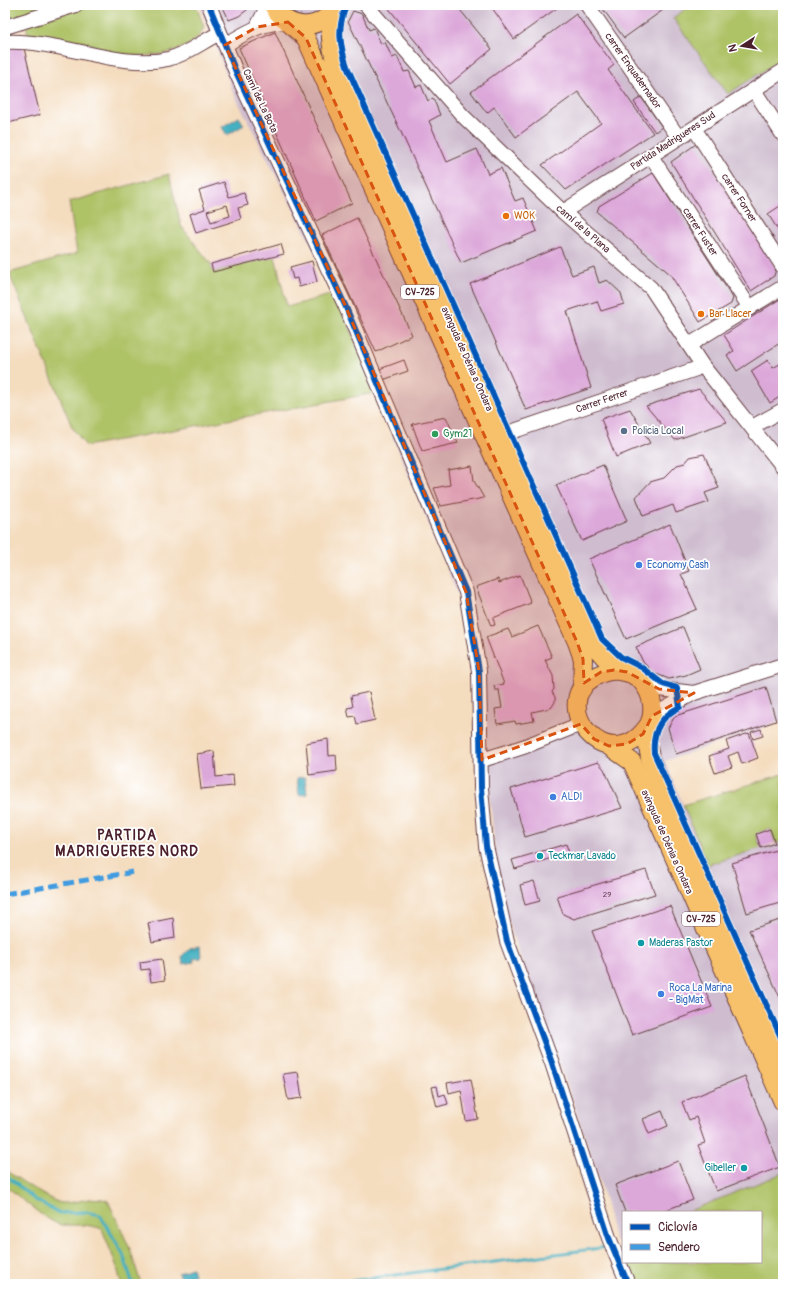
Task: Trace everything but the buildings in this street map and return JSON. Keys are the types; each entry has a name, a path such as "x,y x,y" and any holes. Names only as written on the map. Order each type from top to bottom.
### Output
{"main road":[{"name":"CV-725","path":"273,5 277,12 288,22 301,26 314,25 323,21 335,7"},
{"name":"avinguda de Dénia a Ondara","path":"335,7 330,26 330,40 340,76 598,650 607,660 627,672"},
{"name":"avinguda de Dénia a Ondara","path":"288,22 306,38 577,642 583,659 582,689"},
{"path":"582,689 590,679 601,672 614,670 627,672"},
{"name":"CV-725","path":"627,672 643,683 652,698 650,721"},
{"name":"CV-725","path":"582,689 578,699 577,710 581,724 585,731 594,740 609,746"},
{"name":"avinguda de Dénia a Ondara","path":"650,721 648,749 654,769 783,1063"},
{"path":"609,746 627,744 636,740 650,721"},
{"name":"avinguda de Dénia a Ondara","path":"609,746 632,762 783,1102"}],"street":[{"path":"5,27 76,5"},
{"name":"Camí de La Bota","path":"209,5 297,204 345,305 466,592 479,671 482,760 481,788 486,846 507,941 552,1063 609,1238 628,1284"},
{"path":"257,27 268,5"},
{"name":"camí de la Plana","path":"366,5 463,116 563,212 651,288 702,365 783,466"},
{"name":"carrer Enquadernador","path":"587,5 679,138"},
{"path":"5,42 49,44 126,60 155,61 184,53 257,27 273,23 288,22"},
{"name":"Partida Madrigueres Sud","path":"563,212 783,71"},
{"path":"754,90 783,135"},
{"name":"carrer Forner","path":"694,128 783,267"},
{"name":"carrer Fuster","path":"651,156 750,308"},
{"path":"689,345 783,287"},
{"name":"Carrer Ferrer","path":"502,435 696,369 702,365"},
{"path":"752,427 783,410"},
{"path":"650,721 694,693 783,665"},
{"path":"643,683 659,688 694,693"},
{"path":"482,760 523,747 581,724"}],"highlighted area":[{"path":"288,22 306,38 577,642 583,659 584,683 601,672 614,670 627,672 659,689 694,693 652,716 643,734 627,744 609,746 594,739 581,724 482,760 479,671 466,592 345,305 225,45 257,27"}],"shaded area":[{"path":"200,5 783,5 783,721 665,761 708,864 783,842 783,1173 689,1211 622,1211 622,1238 615,1242 601,1185 568,1087 512,934 498,878 486,760 486,710 461,603 375,393 340,300 233,92"}],"green space":[{"path":"5,5 65,5 5,24"},
{"path":"92,5 196,5 204,27 190,44 179,49 155,55 115,53 83,42 28,35 26,24"},
{"path":"691,5 783,5 783,58 728,94 673,18"},
{"path":"169,174 181,226 211,264 213,272 275,256 287,307 337,293 375,393 86,446 72,427 9,273 77,253 69,202"},
{"path":"783,774 783,841 775,843 770,829 756,835 761,848 708,865 683,805"},
{"path":"5,1170 57,1202 68,1203 97,1198 108,1201 130,1249 141,1284 121,1284 117,1267 102,1229 86,1225 62,1225 49,1219 5,1185"},
{"path":"783,1173 783,1284 634,1284 624,1263 762,1263 762,1211 689,1211"}],"water":[{"path":"239,117 244,125 227,135 222,127"},
{"path":"305,777 307,794 299,795 297,778"},
{"path":"200,946 201,958 193,959 194,962 183,964 182,956 190,948"},
{"path":"192,1268 194,1275 181,1280 178,1273"}],"waterway":[{"path":"5,1174 35,1200 60,1213 86,1212 100,1215 122,1252 133,1284"},
{"path":"328,1284 608,1247"}],"marked path":[{"path":"5,894 133,872"}],"cycle path":[{"path":"209,5 236,72 345,305 466,592 479,671 481,788 486,846 507,941 552,1063 609,1238 628,1284"},
{"path":"347,5 341,21 340,37 348,69 602,639 621,657 641,667 663,684 677,688 680,707 668,715 659,725 656,731 654,753 783,1042"}],"place":[{"name":"WOK","path":"506,216"},
{"name":"Bar Llacer","path":"701,314"},
{"name":"Policia Local","path":"624,431"},
{"name":"Gym21","path":"435,434"},
{"name":"Economy Cash","path":"639,565"},
{"name":"ALDI","path":"553,797"},
{"name":"Teckmar Lavado","path":"540,856"},
{"name":"Maderas Pastor","path":"641,943"},
{"name":"Roca La Marina - BigMat","path":"661,994"},
{"name":"Gibeller","path":"744,1168"}],"district":[{"name":"PARTIDA MADRIGUERES NORD","path":"127,844"}]}
